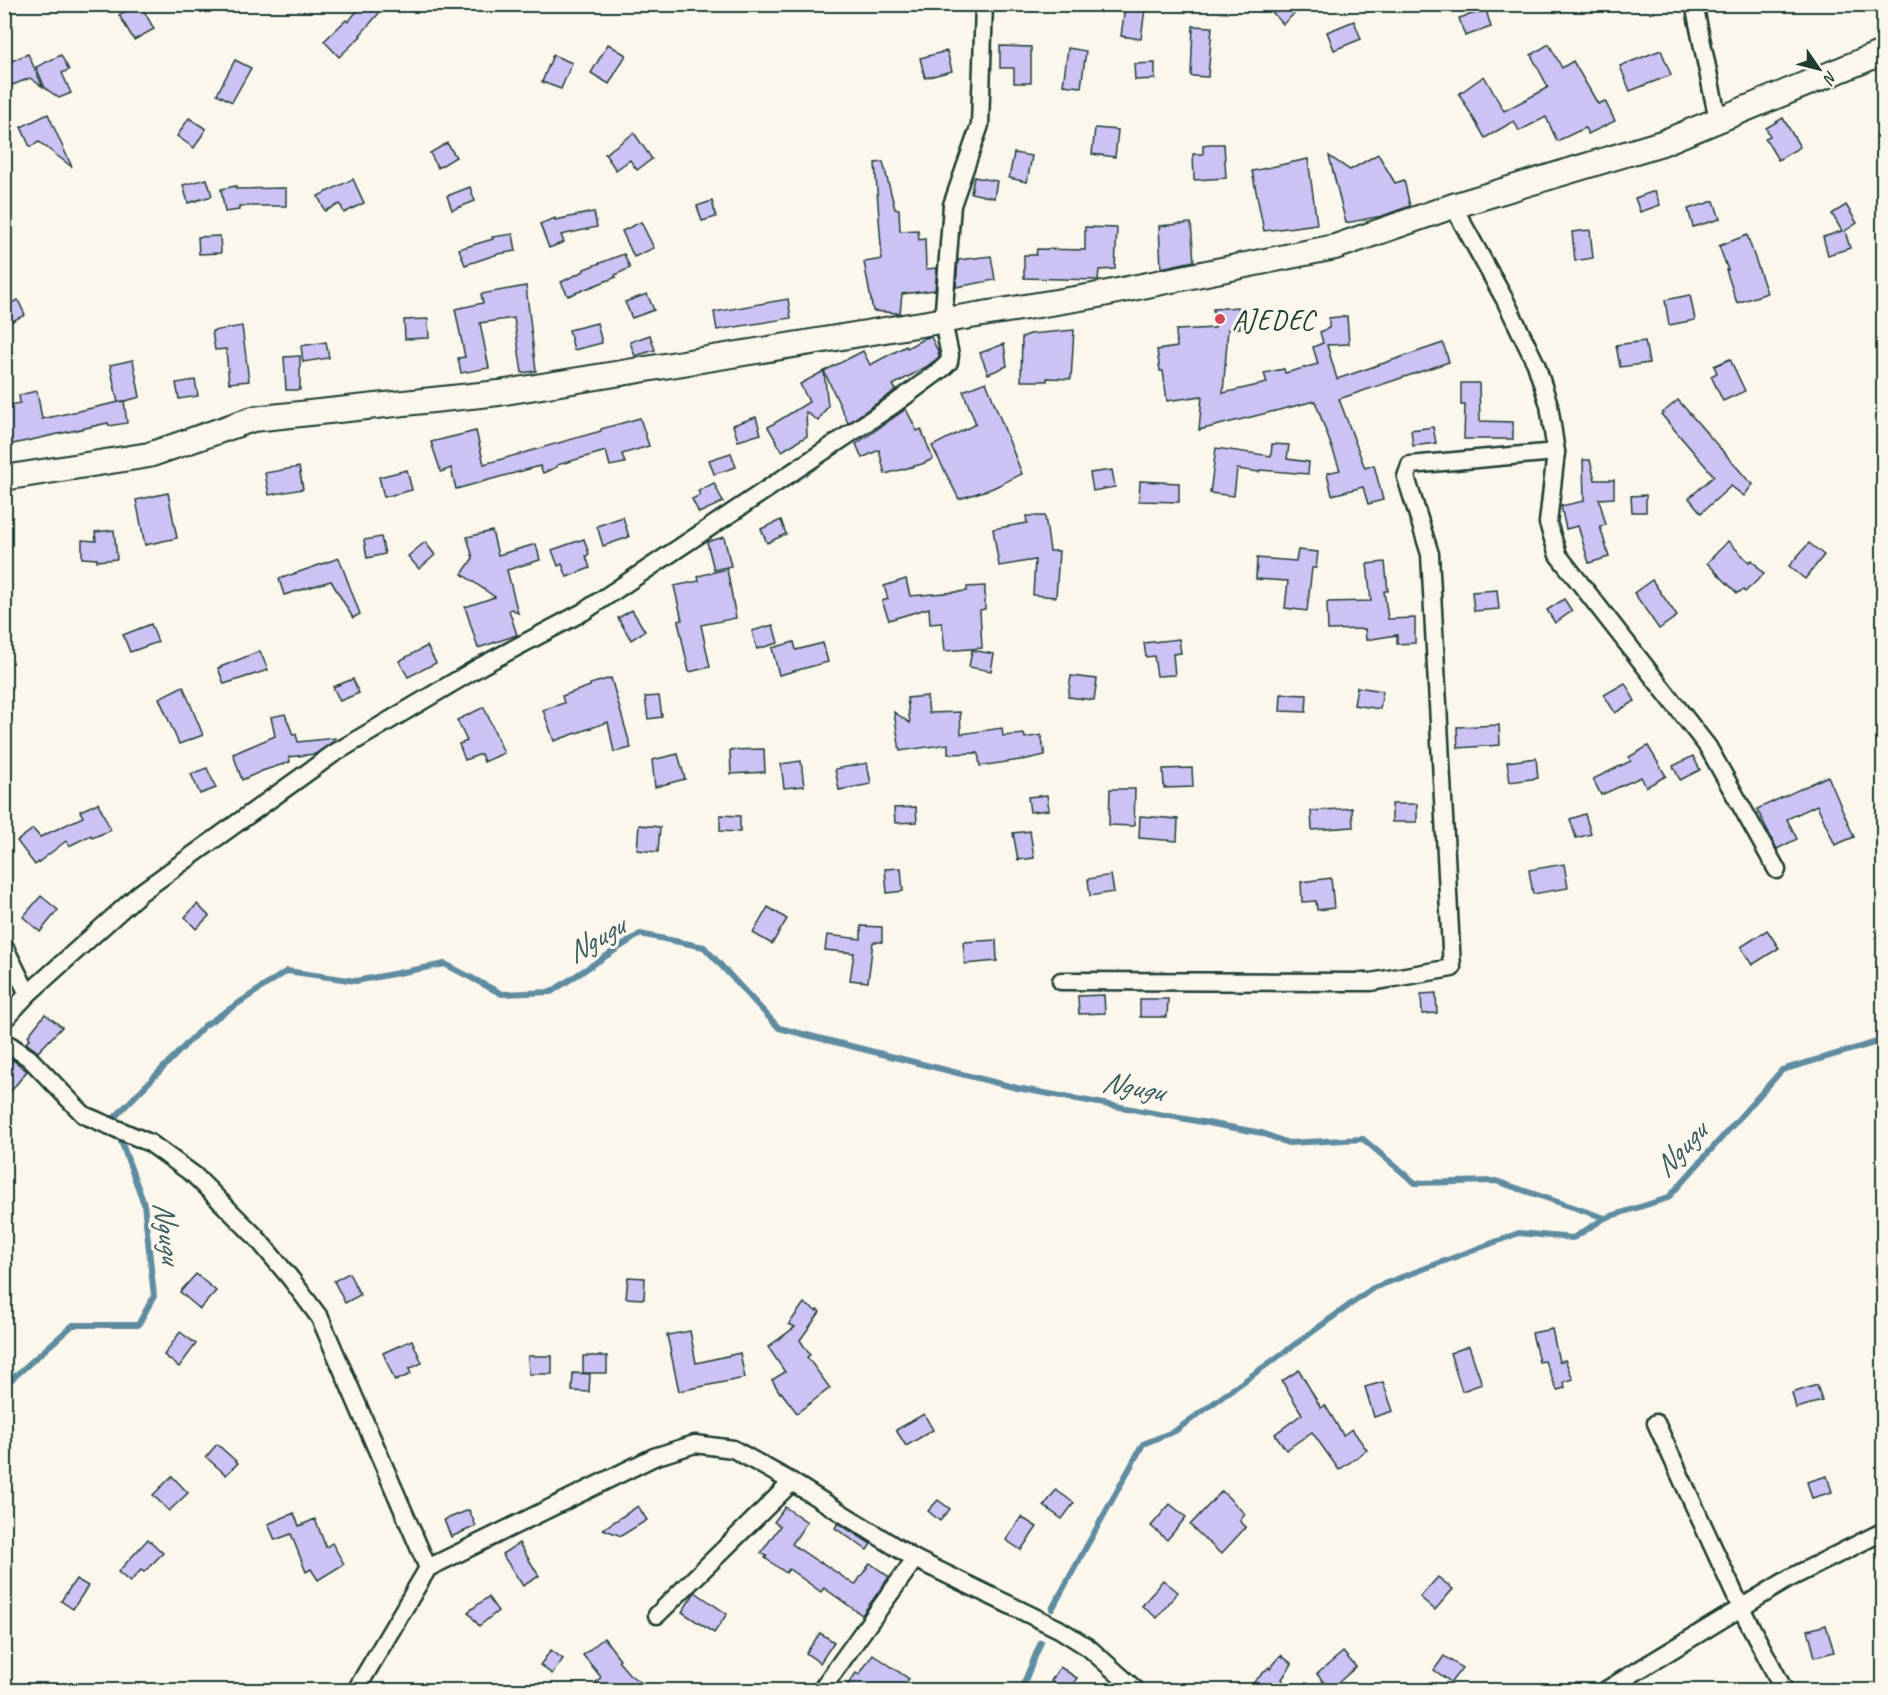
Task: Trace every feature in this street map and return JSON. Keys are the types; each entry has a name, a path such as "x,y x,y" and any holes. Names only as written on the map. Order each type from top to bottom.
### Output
{"main road":[{"path":"4,478 149,454 253,419 499,393 1093,296 1335,247 1453,206 1662,143 1884,52"}],"street":[{"path":"4,1020 28,994 140,893 333,754 481,666 583,612 931,378 949,362 950,356 943,322 952,205 980,125 984,4"},
{"path":"1694,4 1718,120"},
{"path":"1453,206 1505,300 1536,364 1549,405 1556,452 1548,523 1558,555 1708,747 1777,870"},
{"path":"1061,981 1371,982 1452,968 1430,554 1406,477 1410,465 1556,452"},
{"path":"4,946 28,994"},
{"path":"4,1041 29,1058 84,1115 150,1143 194,1175 256,1237 291,1279 320,1318 428,1568"},
{"path":"1656,1424 1741,1608 1784,1690"},
{"path":"356,1690 428,1568 654,1457 695,1444 733,1449 792,1482 915,1559 1059,1629 1089,1648 1136,1690"},
{"path":"657,1615 792,1482"},
{"path":"1606,1690 1790,1578 1884,1531"},
{"path":"821,1690 915,1559"}],"building":[{"path":"140,4 154,29 134,40 119,15"},
{"path":"363,4 387,4 361,36 339,57 324,41 346,20 348,22"},
{"path":"1282,4 1305,4 1283,24 1273,13"},
{"path":"1125,7 1145,9 1141,39 1121,36"},
{"path":"1486,10 1491,27 1465,36 1459,18"},
{"path":"1354,21 1361,39 1334,50 1327,32"},
{"path":"1193,26 1212,27 1208,77 1191,76"},
{"path":"608,44 626,55 609,84 591,73"},
{"path":"1549,44 1562,68 1573,61 1598,104 1605,101 1615,121 1588,134 1585,128 1557,141 1546,117 1519,131 1514,121 1485,138 1459,94 1484,76 1504,111 1538,93 1548,87 1531,55"},
{"path":"1000,46 1031,47 1031,83 1014,83 1014,68 1000,68"},
{"path":"1068,48 1086,51 1081,87 1063,85"},
{"path":"1661,50 1671,75 1630,91 1620,66"},
{"path":"947,51 952,71 925,78 920,58"},
{"path":"28,54 43,87 30,78 10,86 4,74 4,64"},
{"path":"61,55 69,70 62,73 71,93 59,98 45,88 36,67"},
{"path":"553,55 572,63 561,89 542,82"},
{"path":"235,60 251,68 232,102 217,94"},
{"path":"1155,63 1155,79 1135,80 1134,64"},
{"path":"48,114 72,167 39,142 30,147 21,127"},
{"path":"189,118 206,129 194,148 177,136"},
{"path":"1783,118 1800,147 1778,160 1765,138 1770,136 1766,128"},
{"path":"1095,128 1118,130 1115,157 1092,154"},
{"path":"634,133 652,159 637,170 630,160 616,170 605,154"},
{"path":"447,143 456,157 438,168 430,153"},
{"path":"1224,144 1226,178 1194,180 1193,154 1203,154 1203,145"},
{"path":"1014,153 1032,156 1027,182 1009,178"},
{"path":"1378,154 1395,183 1404,180 1410,206 1382,216 1346,223 1329,156 1350,170"},
{"path":"1308,159 1317,224 1264,231 1252,171"},
{"path":"883,162 895,209 899,209 900,231 918,230 919,240 925,239 926,269 937,268 935,290 902,294 900,313 873,311 864,262 882,259 875,163"},
{"path":"974,177 997,181 994,198 971,193"},
{"path":"207,179 212,196 188,203 183,185"},
{"path":"353,179 364,203 344,213 340,204 325,211 318,196"},
{"path":"236,186 236,189 286,188 286,206 239,206 239,210 225,212 221,189"},
{"path":"470,187 475,201 452,210 447,196"},
{"path":"1655,191 1660,205 1640,212 1635,198"},
{"path":"712,201 716,217 702,221 697,206"},
{"path":"1714,201 1720,219 1693,227 1688,209"},
{"path":"1846,205 1857,223 1845,231 1850,248 1828,255 1823,237 1842,231 1832,214"},
{"path":"594,212 597,227 561,235 564,242 549,248 540,224 555,218 555,220"},
{"path":"641,222 654,248 634,257 622,231"},
{"path":"1191,223 1194,261 1161,268 1159,226"},
{"path":"1085,227 1117,228 1115,269 1099,270 1098,280 1024,278 1024,255 1036,255 1037,249 1085,250"},
{"path":"1590,230 1593,258 1575,261 1572,232"},
{"path":"513,234 516,251 498,254 465,265 459,249 493,239 492,237"},
{"path":"1747,235 1767,293 1737,303 1719,246"},
{"path":"220,236 221,253 199,254 198,237"},
{"path":"624,254 630,268 615,275 616,277 568,296 561,282 584,269"},
{"path":"991,256 995,280 956,287 958,260"},
{"path":"526,286 536,371 522,373 514,318 480,323 489,368 461,373 458,358 465,357 455,309 483,303 481,294"},
{"path":"647,294 654,310 632,318 625,302"},
{"path":"1690,295 1695,320 1669,325 1665,300"},
{"path":"788,299 791,318 717,330 714,312"},
{"path":"18,300 25,315 4,325 4,306"},
{"path":"1238,307 1240,328 1228,329 1223,393 1267,383 1264,373 1284,369 1285,373 1318,364 1313,347 1323,343 1320,332 1329,328 1329,318 1347,316 1349,344 1327,345 1337,379 1443,343 1449,362 1339,399 1365,468 1374,465 1383,500 1368,504 1363,487 1332,495 1327,473 1340,470 1315,401 1199,430 1202,396 1167,401 1163,371 1160,371 1157,350 1177,347 1176,330 1215,328 1213,309"},
{"path":"428,319 429,338 405,339 404,320"},
{"path":"597,323 602,343 574,350 569,330"},
{"path":"242,326 249,381 229,383 226,349 215,350 212,331"},
{"path":"1074,330 1071,379 1047,378 1047,381 1021,381 1022,337 1030,334"},
{"path":"650,335 655,350 635,356 630,342"},
{"path":"931,337 939,357 893,385 896,390 848,423 824,371 863,351 870,365 906,346 907,348"},
{"path":"1645,341 1649,363 1620,367 1616,345"},
{"path":"326,342 329,358 303,362 301,346"},
{"path":"1004,344 1007,366 988,374 980,353"},
{"path":"300,356 300,390 286,390 284,357"},
{"path":"1730,359 1745,391 1723,401 1711,376 1717,373 1714,366"},
{"path":"133,360 140,397 118,403 110,365"},
{"path":"824,371 828,406 818,421 806,412 807,436 782,451 768,427 809,402 800,384"},
{"path":"195,380 198,396 179,399 176,383"},
{"path":"986,382 1022,474 993,488 959,499 932,446 976,424 963,391"},
{"path":"1461,383 1479,383 1480,421 1513,422 1513,439 1464,439 1465,405 1461,405"},
{"path":"37,391 42,419 124,401 127,423 109,426 108,423 4,446 4,406 20,403 19,395"},
{"path":"1678,400 1753,484 1744,496 1731,486 1701,513 1689,498 1714,476 1661,414"},
{"path":"906,409 917,431 921,429 933,459 885,474 879,450 862,458 856,444"},
{"path":"756,417 761,434 738,441 733,425"},
{"path":"640,418 649,446 622,454 625,463 610,466 606,451 557,465 543,473 540,466 456,489 451,468 441,472 431,442 476,431 484,464"},
{"path":"1433,427 1436,443 1413,446 1411,430"},
{"path":"1272,444 1289,445 1287,459 1309,462 1308,474 1237,469 1234,496 1210,493 1216,448 1271,456"},
{"path":"731,453 736,467 714,474 709,460"},
{"path":"1583,460 1590,460 1595,480 1614,480 1614,498 1599,499 1606,525 1600,526 1609,557 1589,563 1578,526 1566,529 1561,506 1584,501"},
{"path":"299,467 303,489 269,495 265,473"},
{"path":"407,470 412,490 384,497 379,477"},
{"path":"1112,470 1115,487 1093,491 1090,473"},
{"path":"1140,481 1179,483 1179,502 1139,501"},
{"path":"714,483 723,502 699,513 692,499 700,495 698,491"},
{"path":"168,493 177,538 145,545 136,500"},
{"path":"1646,495 1646,512 1632,512 1631,496"},
{"path":"1026,516 1045,516 1050,551 1059,551 1056,597 1033,595 1035,560 999,566 993,529 1027,523"},
{"path":"623,517 629,537 603,546 597,526"},
{"path":"781,520 786,534 767,543 761,529"},
{"path":"114,530 117,559 97,561 97,559 82,558 82,540 96,541 95,532"},
{"path":"492,531 498,555 536,544 540,560 507,570 518,613 512,609 509,610 517,635 478,648 465,607 495,597 462,574 473,558 467,537"},
{"path":"381,537 385,554 367,558 364,540"},
{"path":"724,537 731,566 714,570 707,542"},
{"path":"584,539 589,554 586,556 590,568 567,577 562,564 558,566 552,550"},
{"path":"1728,541 1749,562 1752,560 1764,574 1745,592 1743,590 1737,593 1707,563"},
{"path":"425,542 435,555 419,569 408,556"},
{"path":"1809,543 1824,555 1805,579 1789,566"},
{"path":"1298,550 1318,552 1316,568 1312,568 1307,611 1285,608 1288,581 1256,579 1257,558 1296,561"},
{"path":"339,558 360,614 353,618 331,581 284,595 279,579"},
{"path":"1385,562 1388,591 1384,591 1388,619 1415,618 1415,643 1397,644 1397,635 1366,640 1365,629 1328,630 1327,602 1371,601 1367,564"},
{"path":"727,569 736,618 701,625 710,667 689,672 678,621 682,620 674,586 699,581 698,576"},
{"path":"906,579 910,596 967,591 967,587 985,586 985,609 980,610 982,648 945,651 942,623 930,624 929,608 889,620 882,601 888,599 884,586"},
{"path":"1652,580 1677,616 1659,629 1634,593"},
{"path":"1497,590 1499,609 1474,611 1472,592"},
{"path":"1564,599 1572,611 1555,623 1547,610"},
{"path":"632,610 645,631 631,640 618,618"},
{"path":"151,624 158,642 130,652 123,635"},
{"path":"773,625 778,643 757,649 752,631"},
{"path":"1179,639 1181,653 1173,654 1175,675 1157,676 1154,656 1146,657 1144,643"},
{"path":"794,642 796,650 823,643 828,662 779,675 772,648"},
{"path":"427,646 436,663 408,677 399,661"},
{"path":"972,650 994,654 991,671 969,667"},
{"path":"260,651 268,670 224,684 218,668"},
{"path":"1071,676 1097,679 1094,700 1068,697"},
{"path":"611,678 631,748 614,752 608,722 554,741 543,710 564,703 562,696"},
{"path":"353,679 359,693 340,701 333,687"},
{"path":"1625,683 1635,701 1615,713 1604,695"},
{"path":"183,686 203,735 179,744 159,698"},
{"path":"1357,687 1383,691 1380,709 1354,705"},
{"path":"1281,694 1307,695 1306,712 1280,711"},
{"path":"659,696 662,717 648,719 645,697"},
{"path":"927,696 929,713 960,712 961,734 1002,728 1003,736 1024,734 1025,738 1041,735 1045,755 980,766 978,753 948,754 948,744 900,751 894,712 910,723 907,698"},
{"path":"484,707 504,753 484,762 481,754 465,760 459,744 467,741 457,720"},
{"path":"285,714 298,742 335,738 335,740 315,754 289,757 290,762 242,780 233,754 275,736 271,717"},
{"path":"1499,725 1500,745 1458,748 1457,727"},
{"path":"1648,746 1666,776 1646,787 1641,777 1601,795 1593,779 1631,761 1629,757"},
{"path":"764,749 765,772 731,774 730,750"},
{"path":"678,754 685,779 655,787 652,760"},
{"path":"1693,756 1700,770 1680,780 1673,766"},
{"path":"1536,758 1538,778 1510,782 1507,762"},
{"path":"801,761 804,786 784,788 781,764"},
{"path":"867,763 871,784 839,790 835,769"},
{"path":"207,768 216,788 200,794 191,774"},
{"path":"1192,768 1193,787 1164,788 1163,769"},
{"path":"1828,776 1854,837 1835,845 1817,805 1787,819 1797,839 1777,849 1757,809"},
{"path":"1110,789 1135,789 1134,826 1109,825"},
{"path":"1047,795 1049,810 1030,812 1028,797"},
{"path":"98,803 111,830 92,838 91,835 69,846 66,841 35,865 17,841 33,829 40,837 83,817 80,811"},
{"path":"1392,804 1417,804 1417,822 1392,822"},
{"path":"916,807 917,822 895,823 894,808"},
{"path":"1352,808 1353,827 1312,830 1311,811"},
{"path":"1585,814 1591,834 1576,838 1570,819"},
{"path":"720,815 740,816 740,832 720,831"},
{"path":"1140,816 1178,819 1177,841 1139,838"},
{"path":"639,825 660,827 658,852 637,850"},
{"path":"1030,831 1034,858 1018,860 1013,833"},
{"path":"1564,864 1568,888 1533,894 1529,870"},
{"path":"901,868 903,891 887,893 885,869"},
{"path":"1111,875 1114,892 1090,896 1088,879"},
{"path":"1331,878 1334,908 1317,910 1316,901 1302,902 1301,882"},
{"path":"41,896 58,910 40,932 23,917"},
{"path":"197,904 209,916 196,929 185,917"},
{"path":"768,907 787,919 772,944 753,933"},
{"path":"861,926 882,927 882,942 873,942 868,982 850,980 854,953 825,950 827,935 861,939"},
{"path":"1767,930 1779,948 1752,965 1741,947"},
{"path":"996,940 997,961 965,964 963,942"},
{"path":"1436,993 1437,1013 1422,1014 1421,994"},
{"path":"1104,995 1105,1013 1079,1014 1078,996"},
{"path":"1140,999 1168,999 1167,1017 1140,1017"},
{"path":"45,1014 62,1027 38,1052 26,1043 30,1038 28,1036"},
{"path":"13,1060 27,1071 4,1100 4,1071"},
{"path":"349,1273 360,1295 345,1303 334,1281"},
{"path":"196,1274 216,1291 200,1309 180,1292"},
{"path":"628,1277 645,1278 644,1299 626,1298"},
{"path":"804,1303 820,1312 800,1340 810,1355 807,1357 830,1388 797,1413 772,1380 785,1372 768,1347 795,1327 789,1324"},
{"path":"1552,1329 1559,1362 1565,1360 1573,1379 1564,1382 1565,1388 1557,1390 1545,1361 1539,1362 1532,1333"},
{"path":"690,1331 696,1363 740,1353 745,1378 679,1391 667,1335"},
{"path":"180,1332 196,1344 179,1367 164,1355"},
{"path":"412,1340 422,1363 409,1369 411,1374 395,1381 383,1353"},
{"path":"1469,1346 1482,1384 1462,1391 1450,1353"},
{"path":"528,1356 552,1356 552,1374 529,1374"},
{"path":"583,1356 607,1356 607,1373 583,1373"},
{"path":"1299,1370 1321,1408 1325,1405 1343,1435 1352,1429 1367,1450 1339,1470 1312,1432 1286,1450 1275,1434 1302,1414 1282,1381"},
{"path":"573,1373 590,1374 589,1392 572,1391"},
{"path":"1383,1382 1393,1411 1374,1417 1365,1387"},
{"path":"1817,1385 1822,1401 1796,1408 1792,1393"},
{"path":"924,1414 933,1430 906,1446 896,1430"},
{"path":"217,1444 238,1463 226,1475 206,1457"},
{"path":"172,1476 188,1493 169,1511 153,1495"},
{"path":"1827,1476 1832,1492 1812,1498 1807,1482"},
{"path":"1056,1490 1074,1503 1062,1519 1044,1506"},
{"path":"1222,1491 1245,1514 1240,1521 1246,1527 1221,1554 1190,1525"},
{"path":"938,1500 950,1509 940,1521 928,1511"},
{"path":"1170,1504 1186,1517 1167,1540 1151,1526"},
{"path":"638,1506 647,1520 621,1536 603,1529"},
{"path":"785,1507 807,1522 792,1544 820,1563 855,1585 870,1563 889,1577 862,1615 824,1588 821,1592 789,1569 786,1573 761,1553 780,1526 774,1522"},
{"path":"469,1510 476,1526 451,1537 444,1520"},
{"path":"294,1513 299,1526 315,1519 326,1547 332,1543 344,1564 318,1580 311,1569 306,1572 291,1534 275,1540 268,1524"},
{"path":"1021,1517 1037,1527 1021,1550 1006,1540"},
{"path":"838,1523 871,1544 867,1550 835,1528"},
{"path":"148,1539 163,1553 130,1582 118,1572"},
{"path":"519,1543 539,1576 523,1586 502,1554"},
{"path":"1438,1577 1453,1589 1435,1610 1420,1597"},
{"path":"76,1579 88,1586 73,1609 61,1601"},
{"path":"1163,1580 1178,1592 1157,1618 1142,1606"},
{"path":"695,1592 727,1614 714,1633 682,1612"},
{"path":"488,1597 498,1611 479,1626 468,1612"},
{"path":"1826,1625 1834,1652 1815,1657 1808,1630"},
{"path":"820,1633 834,1642 820,1663 806,1653"},
{"path":"604,1638 630,1675 652,1690 604,1690 596,1682 601,1677 583,1655"},
{"path":"551,1650 563,1659 552,1674 540,1665"},
{"path":"1343,1652 1356,1667 1330,1690 1317,1674"},
{"path":"873,1654 909,1679 900,1690 844,1690 856,1673 859,1675"},
{"path":"1281,1655 1292,1664 1282,1679 1284,1682 1275,1690 1246,1690 1269,1667 1270,1669"},
{"path":"1444,1656 1462,1668 1451,1682 1434,1670"},
{"path":"1060,1667 1077,1678 1069,1690 1051,1681"}],"waterway":[{"name":"Ngugu","path":"4,1386 73,1325 138,1325 154,1296 144,1204 113,1119 204,1026 287,971 356,981 445,964 502,994 551,992 640,934 704,947 779,1028 1017,1088 1262,1133 1288,1143 1363,1139 1415,1183 1496,1181 1605,1218 1668,1198 1782,1070 1884,1040"},
{"path":"1052,1609 1143,1444 1175,1431 1373,1288 1519,1233 1573,1238 1605,1218"},
{"path":"1021,1690 1041,1642"}],"place":[{"name":"AJEDEC","path":"1220,319"}]}
